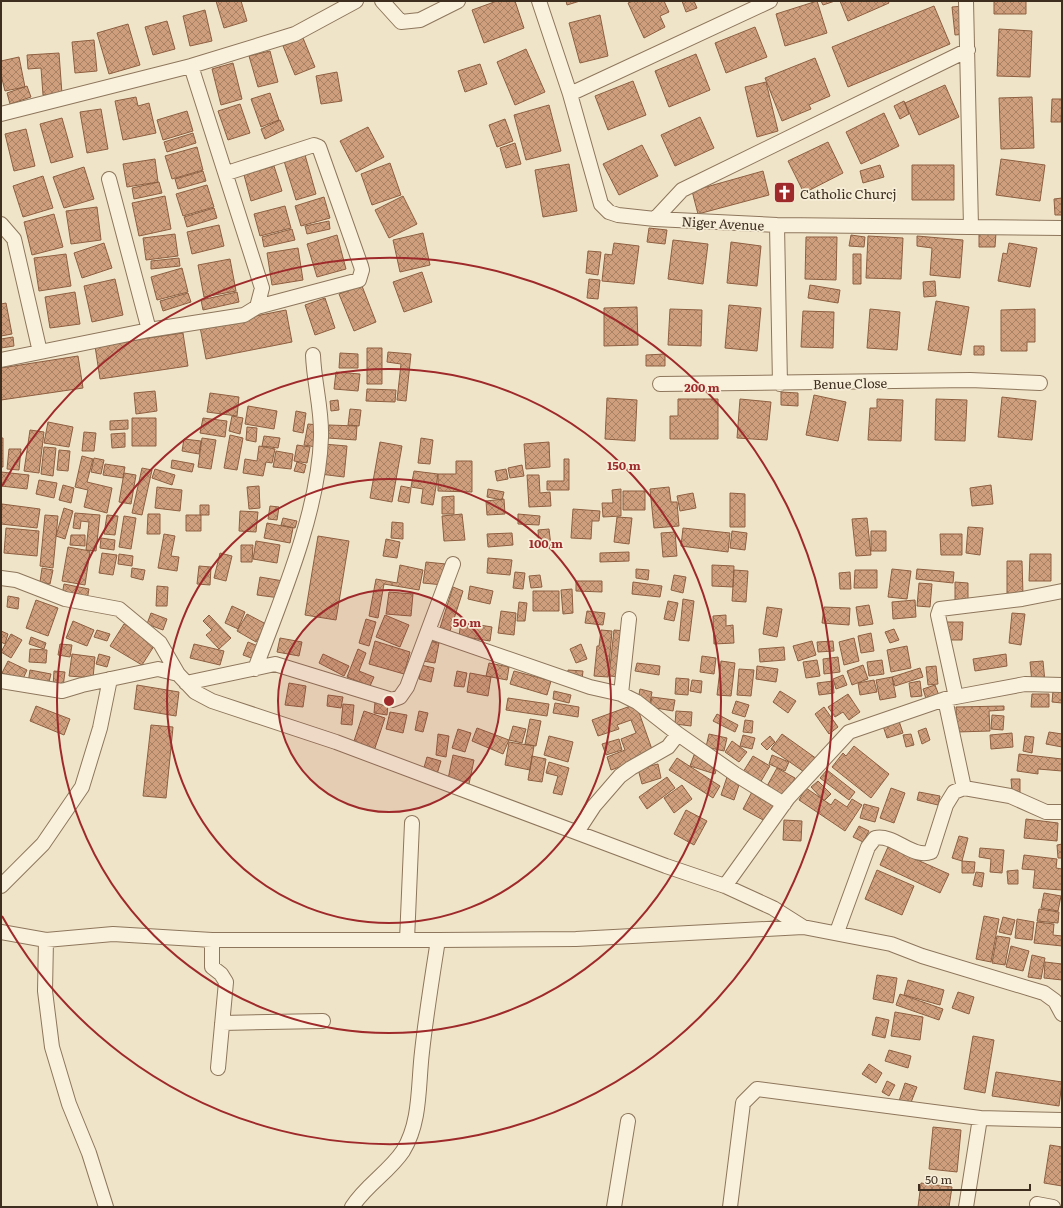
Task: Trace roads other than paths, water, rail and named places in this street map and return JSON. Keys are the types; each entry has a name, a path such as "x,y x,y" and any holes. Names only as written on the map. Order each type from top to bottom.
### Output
{"street":[{"path":"1,114 191,66 295,34 356,1"},
{"path":"382,1 401,22 420,20 458,1"},
{"name":"Niger Avenue","path":"540,1 570,94 601,204 609,212 618,215 655,219 777,226 1062,228"},
{"path":"570,94 770,1"},
{"path":"966,1 971,227"},
{"path":"655,219 682,190 968,50"},
{"path":"191,66 227,173 262,288 256,307"},
{"path":"1,360 149,330 244,316 256,307 359,280 362,270 317,145 227,173"},
{"path":"109,179 149,330"},
{"path":"1,224 14,239 40,352"},
{"path":"777,226 780,384"},
{"path":"255,669 281,600 300,542 318,470 322,418 314,376 313,356"},
{"name":"Benue Close","path":"660,384 780,384 970,380 1040,383"},
{"path":"1,681 62,691 82,685 158,669 182,679 255,669 270,664 279,664 392,700 400,698 407,686 453,564"},
{"path":"1,578 16,580 65,599 119,609 160,643 182,679 195,692 212,701 336,742 666,866 725,886 773,908 803,927"},
{"path":"964,788 938,615 940,609 1022,599 1062,591"},
{"path":"621,694 629,619"},
{"path":"428,631 590,687 621,694 637,702 678,734 735,774 784,804"},
{"path":"1,886 43,844 82,787 100,728 110,679"},
{"path":"725,886 784,804 849,732 951,698 1025,684 1062,685"},
{"path":"577,832 596,803 620,776 668,747 678,734"},
{"path":"837,932 868,847 875,838 883,836 920,854 931,852 946,805 954,792 964,788 1010,796 1046,812 1062,812"},
{"path":"407,940 412,823"},
{"path":"1,932 46,940 114,934 212,940 438,940 576,939 803,927 837,932 891,944 922,956 1044,993 1058,1000 1062,1014"},
{"path":"46,940 45,991 52,1047 69,1104 89,1152 106,1207"},
{"path":"212,940 212,967 221,974 226,982 218,1068"},
{"path":"352,1207 363,1191 391,1165 403,1150 412,1132 417,1107 421,1054 438,940"},
{"path":"222,1023 323,1021"},
{"path":"730,1207 743,1103 757,1089 980,1118 1062,1120"},
{"path":"966,1207 980,1118"},
{"path":"614,1207 628,1122"},
{"path":"1038,1204 1053,1207"}],"place":[{"name":"Catholic Churcj","path":"784,193"}]}
